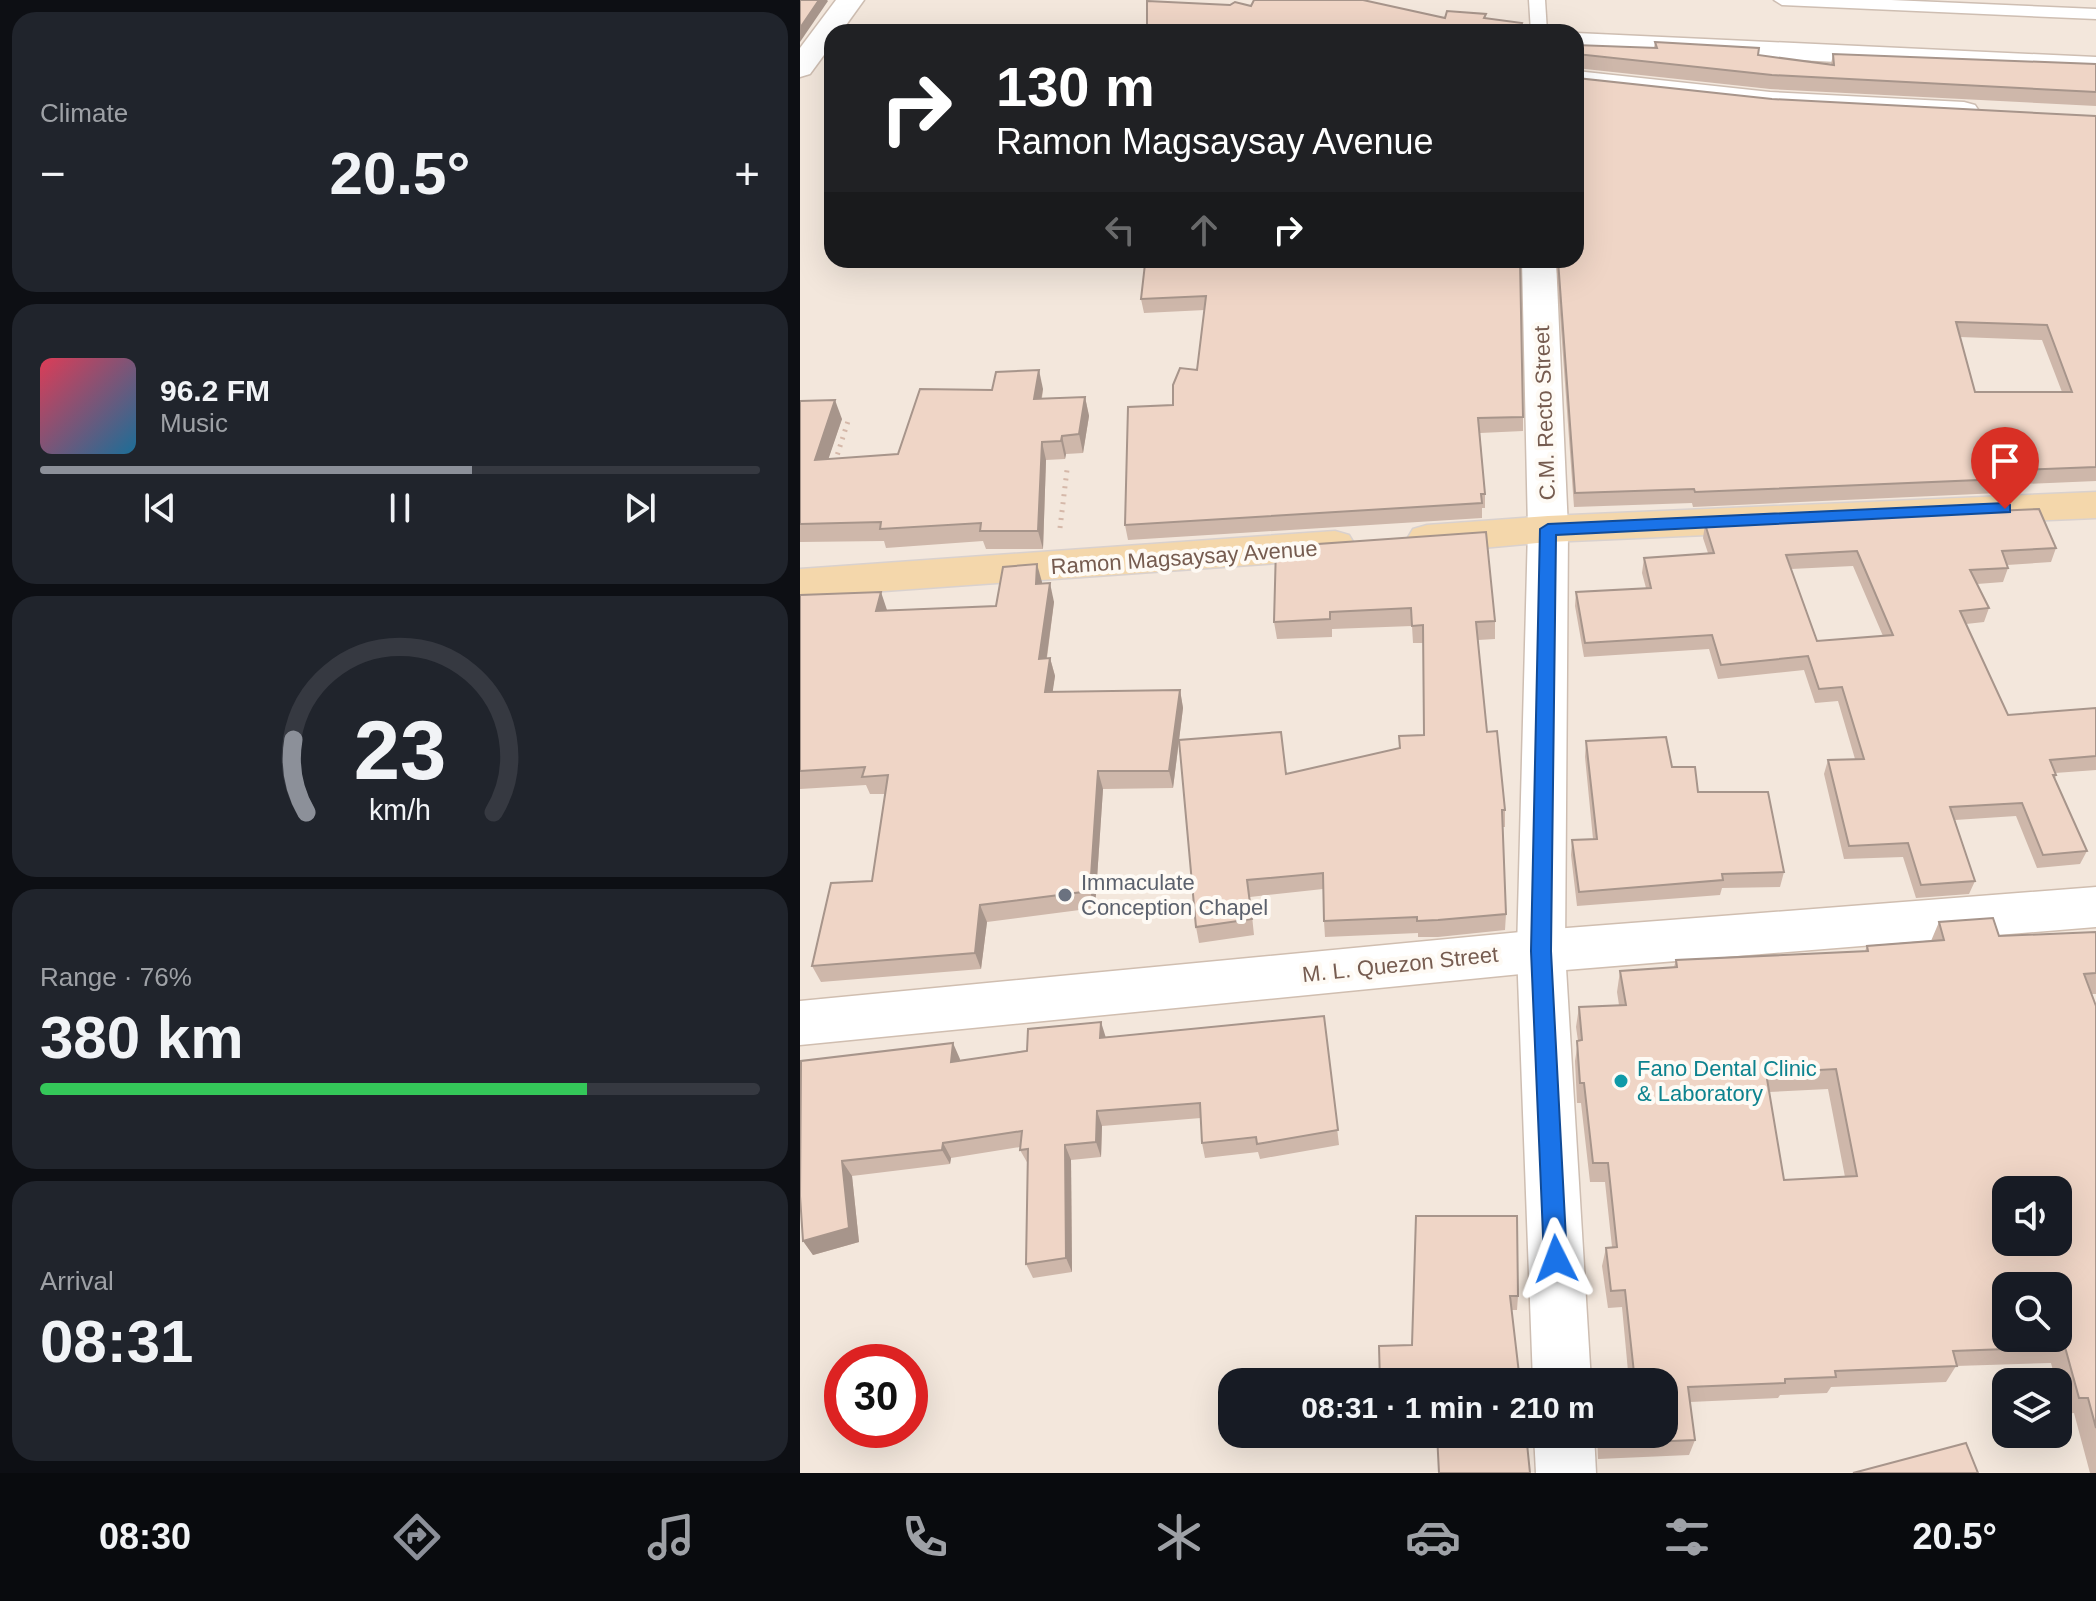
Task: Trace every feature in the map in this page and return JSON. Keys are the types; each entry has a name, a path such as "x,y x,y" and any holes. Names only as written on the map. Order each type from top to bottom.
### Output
{"main road":[{"name":"Ramon Magsaysay Avenue","path":"800,583 1548,529 2096,505"}],"street":[{"path":"832,24 850,0"},
{"path":"800,68 824,35"},
{"path":"1584,41 2096,66"},
{"path":"1584,81 1770,101 1877,104 1994,114"},
{"name":"C.M. Recto Street","path":"1539,268 1548,529 1541,951 1561,1368"},
{"name":"M. L. Quezon Street","path":"800,1023 1541,951 2096,907"},
{"path":"1565,1448 1566,1473"}],"lane":[{"path":"1537,0 1538,24"},
{"path":"1782,0 1904,3 2096,14"}],"path":[{"path":"835,463 849,418"},
{"path":"1057,566 1067,470"}],"shaded area":[{"path":"800,0 2096,0 2096,1473 800,1473"}],"building":[{"path":"800,0 819,0 800,28"},
{"path":"1254,0 1363,0 1445,18 1447,11 1486,14 1484,18 1522,23 1147,24 1147,1 1230,5 1235,2 1251,6"},
{"path":"1655,42 1759,48 1758,55 1834,65 1833,54 2096,64 2096,92 1772,75 1584,55 1584,45 1657,48"},
{"path":"1584,79 1772,99 2096,116 2096,467 2022,470 2026,478 1695,492 1694,489 1575,493 1559,268 1584,268","holes":["1956,322 2047,325 2072,392 1975,392"]},
{"path":"1145,268 1520,268 1523,417 1478,418 1485,494 1481,494 1482,503 1125,525 1128,407 1173,405 1173,385 1180,368 1197,370 1206,296 1141,299"},
{"path":"1039,370 1034,399 1085,397 1079,434 1062,436 1061,441 1042,442 1038,531 980,531 981,523 880,529 881,522 800,524 800,401 835,400 815,460 898,454 920,389 992,390 996,372"},
{"path":"2039,509 2056,548 2002,551 2008,568 1970,570 1989,608 1960,611 2008,715 2096,708 2096,756 2050,760 2056,775 2053,775 2087,851 2043,855 2022,803 1950,807 1975,881 1921,885 1908,843 1849,846 1828,760 1864,759 1842,687 1819,689 1808,656 1721,665 1712,635 1585,643 1576,592 1651,588 1644,558 1714,553 1705,524","holes":["1857,551 1893,635 1817,641 1786,555"]},
{"path":"1486,532 1495,621 1476,622 1487,732 1497,731 1505,810 1502,810 1506,914 1417,921 1417,917 1324,921 1323,873 1247,880 1252,919 1196,927 1179,740 1281,732 1286,774 1400,748 1399,736 1424,735 1423,625 1412,626 1411,608 1330,612 1330,619 1274,622 1276,547"},
{"path":"1037,564 1036,584 1050,583 1039,659 1050,658 1045,692 1180,690 1169,771 1098,771 1090,891 980,905 975,953 812,966 831,883 872,881 888,775 862,777 865,767 800,771 800,595 881,592 876,611 996,606 1003,567"},
{"path":"1666,737 1672,767 1695,767 1698,792 1768,792 1784,872 1722,874 1723,880 1579,892 1572,840 1597,839 1586,741"},
{"path":"1993,918 1999,936 2096,932 2096,973 2084,974 2096,1006 2096,1428 2088,1398 2079,1398 2066,1352 2072,1352 2072,1272 1992,1272 1992,1350 1953,1351 1957,1366 1835,1371 1836,1377 1785,1379 1785,1383 1688,1387 1695,1440 1678,1441 1678,1368 1633,1368 1625,1290 1611,1291 1606,1248 1617,1247 1608,1163 1593,1163 1584,1083 1580,1083 1577,1041 1582,1040 1579,1007 1626,1005 1620,971 1677,967 1676,960 1868,951 1867,946 1944,940 1939,922","holes":["1836,1069 1857,1176 1784,1180 1766,1073"]},
{"path":"1324,1016 1338,1130 1257,1144 1256,1137 1202,1143 1200,1103 1097,1111 1096,1142 1065,1145 1066,1258 1026,1264 1028,1149 1020,1150 1022,1131 943,1143 942,1150 842,1161 849,1228 803,1241 800,1196 801,1061 953,1043 951,1062 1027,1051 1028,1029 1101,1022 1100,1038"},
{"path":"1416,1216 1517,1216 1518,1296 1510,1296 1518,1368 1380,1368 1379,1346 1412,1345"},
{"path":"1966,1443 1978,1473 1853,1473"},
{"path":"1438,1448 1527,1448 1530,1473 1439,1473"}],"place":[{"name":"Immaculate Conception Chapel","path":"1065,895"},
{"name":"Fano Dental Clinic & Laboratory","path":"1621,1081"}],"route":[{"path":"1556,1259 1541,951 1548,529 2005,509"}]}
